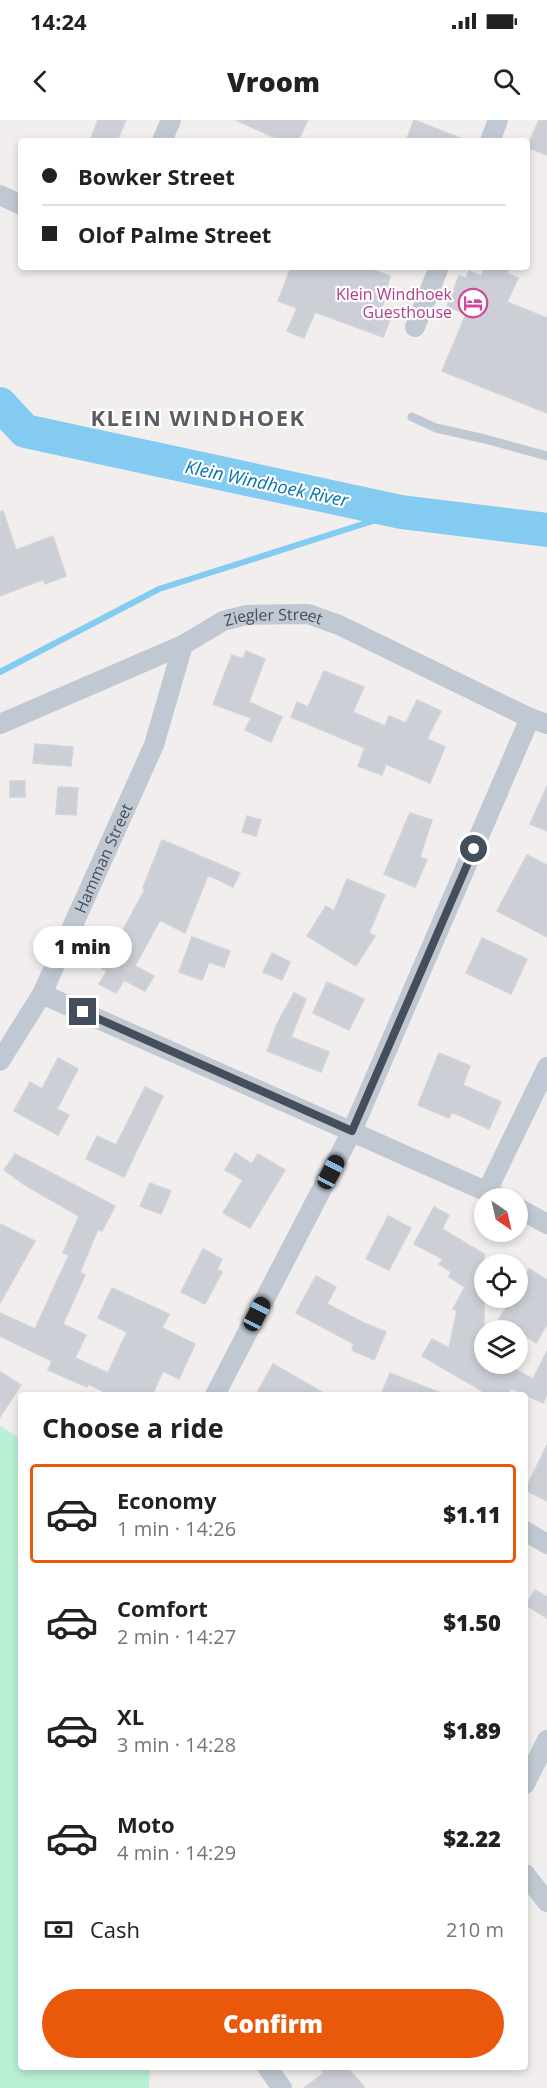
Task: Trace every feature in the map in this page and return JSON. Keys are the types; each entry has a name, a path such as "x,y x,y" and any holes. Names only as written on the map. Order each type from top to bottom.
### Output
{"street":[{"path":"163,138 171,120"},
{"path":"491,138 498,120"},
{"path":"0,195 18,204"},
{"path":"415,327 438,270"},
{"name":"Ziegler Street","path":"0,724 183,645 223,621 246,615 308,614 339,625 538,721"},
{"name":"Hamman Street","path":"0,1061 42,994 154,745 183,645"},
{"path":"217,1392 352,1131 538,721"},
{"path":"42,994 478,1188"},
{"path":"497,1188 547,1067"},
{"path":"528,1214 547,1224"},
{"path":"528,1533 547,1544"},
{"path":"528,1778 547,1740"},
{"path":"528,1878 547,1902"},
{"path":"269,2070 282,2088"}],"lane":[{"path":"412,417 436,428 547,456"}],"green space":[{"path":"0,1426 18,1437 18,2070 150,2070 149,2088 0,2088"}],"building":[{"path":"98,120 126,120 118,138 91,138"},
{"path":"236,120 308,120 299,138 275,138"},
{"path":"414,120 460,138 407,138"},
{"path":"539,120 547,120 547,155 530,148 530,140"},
{"path":"290,270 374,270 390,276 382,308 393,312 383,337 315,312 304,338 287,331 297,308 278,301"},
{"path":"484,270 508,270 507,273 518,278 507,302 547,318 547,413 442,371 466,314 447,306 459,276 466,278 469,271 481,276"},
{"path":"3,511 16,550 53,536 66,576 45,584 44,579 0,596 0,512"},
{"path":"246,651 265,659 249,702 282,717 271,742 245,730 251,718 213,704 232,655 243,659"},
{"path":"324,671 364,687 353,712 385,726 389,716 406,723 417,700 441,711 427,739 445,747 430,783 386,764 382,775 358,766 365,748 291,717 297,702 308,707"},
{"path":"35,744 73,747 71,766 33,763"},
{"path":"10,781 25,781 25,797 10,797"},
{"path":"547,786 547,831 530,824"},
{"path":"58,787 78,788 76,815 56,814"},
{"path":"410,813 432,820 420,857 427,860 415,887 384,874"},
{"path":"247,816 261,820 256,836 242,832"},
{"path":"162,840 240,873 233,887 208,875 185,933 160,920 135,966 154,976 145,991 124,980 116,993 99,984 107,971 102,969 145,889 143,888"},
{"path":"527,855 547,865 547,937 497,911"},
{"path":"347,879 385,895 369,933 375,936 356,966 307,936 326,906 334,911"},
{"path":"192,937 230,951 224,967 209,962 202,980 179,972"},
{"path":"482,938 527,959 511,994 466,973"},
{"path":"272,953 290,962 282,980 263,972"},
{"path":"327,982 364,999 349,1030 313,1013"},
{"path":"294,993 306,999 291,1037 329,1052 321,1072 267,1051 277,1024"},
{"path":"439,1053 470,1066 463,1085 501,1102 489,1129 452,1112 449,1118 418,1105"},
{"path":"58,1058 78,1069 57,1109 69,1115 58,1135 14,1111 30,1082 42,1089"},
{"path":"145,1087 163,1096 124,1177 86,1159 97,1136 116,1145"},
{"path":"235,1153 252,1164 258,1154 285,1170 250,1228 223,1213 243,1180 225,1170"},
{"path":"15,1154 115,1206 102,1231 98,1229 80,1272 85,1275 63,1324 86,1335 75,1358 108,1373 127,1332 98,1318 112,1288 169,1314 162,1328 195,1344 179,1379 163,1371 153,1392 105,1392 48,1370 52,1361 0,1336 0,1313 35,1329 69,1255 63,1253 79,1216 25,1185 4,1170"},
{"path":"150,1183 171,1191 161,1214 140,1206"},
{"path":"434,1207 449,1215 442,1229 484,1254 474,1254 474,1308 484,1308 484,1320 474,1320 474,1374 524,1374 533,1379 547,1351 547,1394 543,1403 528,1396 528,1392 520,1392 511,1388 509,1392 484,1392 422,1356 432,1339 449,1348 457,1311 453,1309 465,1287 449,1277 451,1272 439,1264 443,1259 414,1244"},
{"path":"388,1216 411,1228 389,1270 366,1259"},
{"path":"0,1224 35,1241 0,1303"},
{"path":"203,1249 222,1259 217,1269 222,1272 205,1304 181,1292"},
{"path":"529,1269 547,1280 547,1324 536,1343 528,1337 528,1320 498,1320 506,1308 528,1308"},
{"path":"316,1276 336,1287 327,1304 386,1332 374,1360 352,1350 354,1344 296,1313"},
{"path":"273,1364 322,1392 258,1392"},
{"path":"0,1372 21,1385 0,1417"},
{"path":"390,1373 438,1392 382,1392"},
{"path":"547,1445 547,1501 528,1492 528,1484"},
{"path":"535,1590 547,1597 547,1618 528,1606 528,1602"},
{"path":"322,2070 350,2070 365,2088 304,2088 324,2073"}],"waterway":[{"name":"Klein Windhoek River","path":"0,404 25,431 401,512 547,530"},
{"path":"0,672 159,589 401,512"}],"place":[{"name":"Klein Windhoek Guesthouse","path":"473,303"}],"district":[{"name":"KLEIN WINDHOEK","path":"198,417"}],"route":[{"path":"83,1012 352,1131 474,849"}]}
